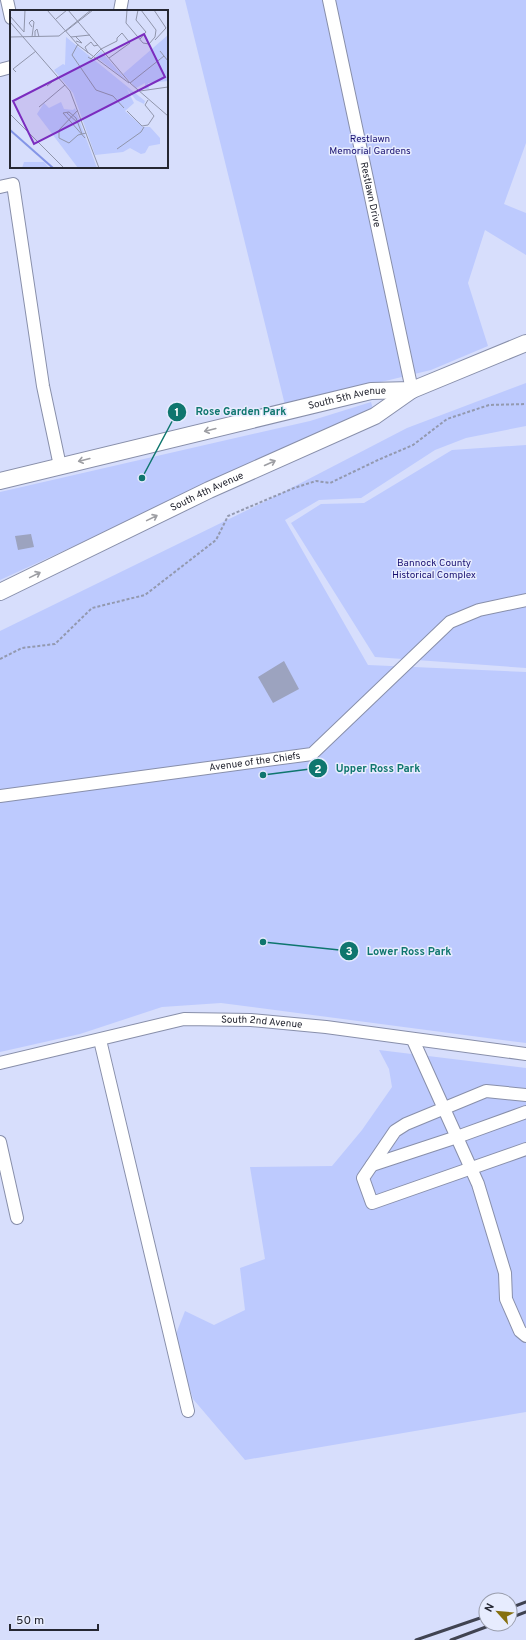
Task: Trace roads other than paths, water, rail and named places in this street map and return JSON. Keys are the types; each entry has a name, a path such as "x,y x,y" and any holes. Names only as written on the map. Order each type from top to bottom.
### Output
{"main road":[{"name":"South 5th Avenue","path":"0,481 371,391 412,390 526,343"},
{"name":"South 4th Avenue","path":"0,592 209,490 375,416 412,390"}],"street":[{"path":"7,0 10,14"},
{"path":"120,10 122,0"},
{"name":"Restlawn Drive","path":"329,0 412,390"},
{"path":"0,70 10,67"},
{"path":"0,187 13,184 43,386 60,466"},
{"name":"Avenue of the Chiefs","path":"0,796 312,754 450,622 478,610 526,600"},
{"name":"South 2nd Avenue","path":"0,1063 184,1019 251,1020 326,1027 413,1040 526,1054"},
{"path":"100,1040 188,1411"},
{"path":"413,1040 478,1184 505,1273 506,1299 520,1331 526,1336"},
{"path":"526,1095 486,1091 444,1107 406,1124 395,1131 363,1178 372,1202 526,1149"},
{"path":"372,1166 526,1112"},
{"path":"0,1142 17,1218"}],"railway":[{"path":"518,1605 526,1602"},
{"path":"518,1615 526,1612"},
{"path":"416,1640 478,1619"},
{"path":"451,1640 478,1630"}],"place":[{"name":"Rose Garden Park","path":"142,478"},
{"name":"Upper Ross Park","path":"263,775"},
{"name":"Lower Ross Park","path":"263,942"}],"park label":[{"name":"Restlawn Memorial Gardens","path":"370,144"},
{"name":"Bannock County Historical Complex","path":"434,568"}]}
